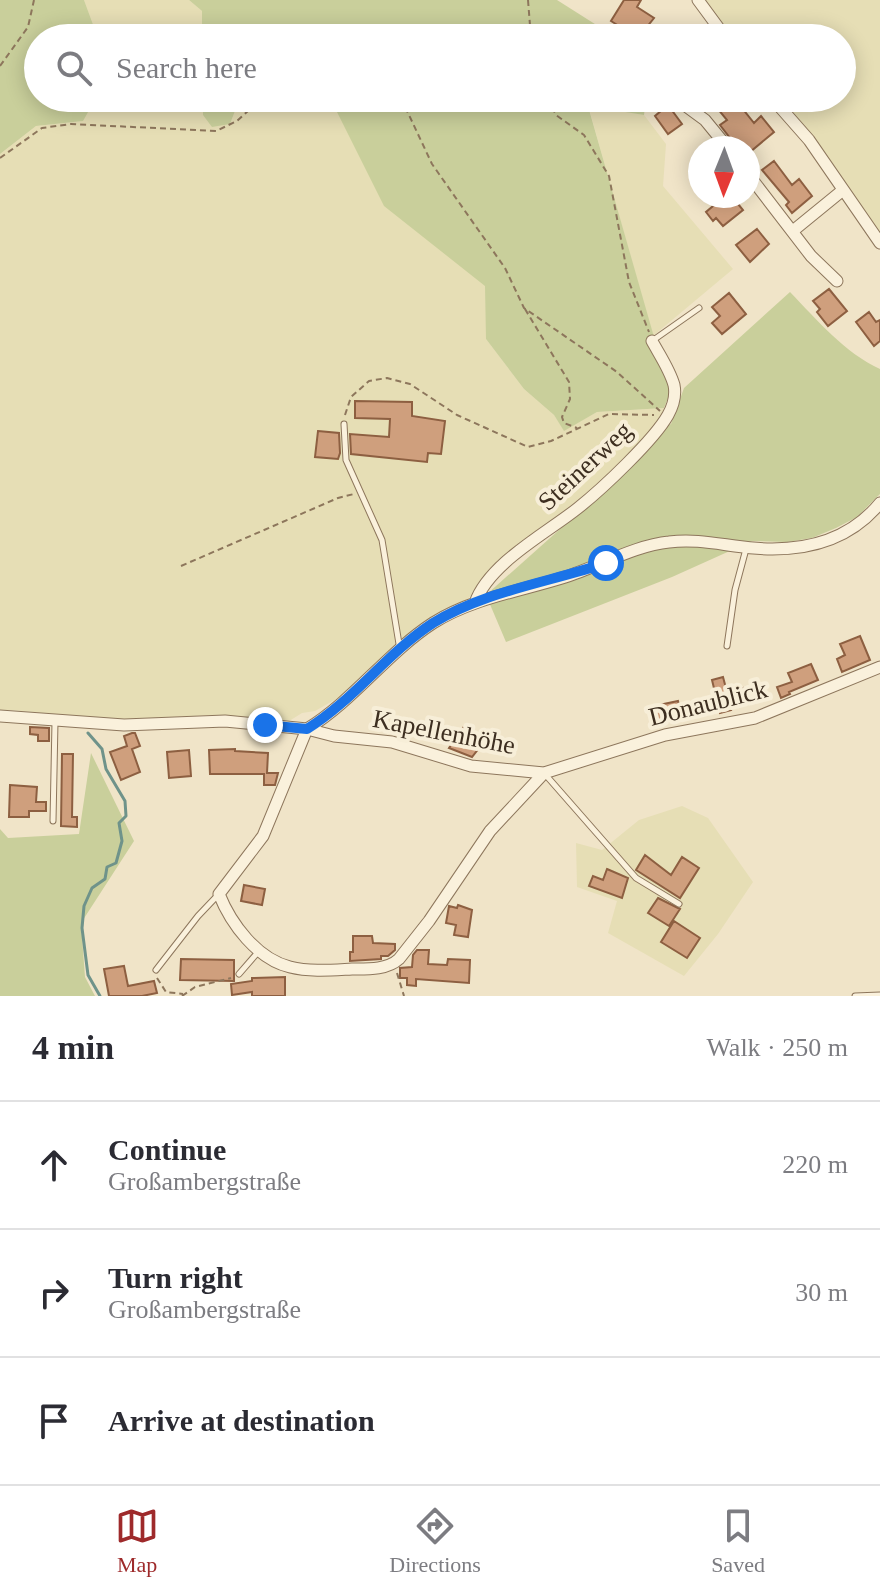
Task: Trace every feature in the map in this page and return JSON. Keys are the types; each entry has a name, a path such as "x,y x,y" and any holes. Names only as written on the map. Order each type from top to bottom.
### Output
{"street":[{"path":"698,0 716,24"},
{"path":"694,112 718,136"},
{"path":"784,112 809,140 880,243"},
{"path":"760,189 811,256 837,281"},
{"path":"794,230 843,190"},
{"name":"Steinerweg","path":"475,603 497,571 580,506 626,463 667,418 674,402 674,386 652,341"},
{"path":"394,964 358,969 302,969 282,965 259,950 235,925 219,894 263,836 307,729 351,696 433,623 475,603 563,578 667,542 710,541 771,549 824,543 852,529 880,503"},
{"name":"Donaublick","path":"544,773 665,735 755,718 880,667"},
{"name":"Kapellenhöhe","path":"0,716 124,725 225,721 307,729 334,736 392,742 471,766 544,773"},
{"name":"Kapellenhöhe","path":"394,964 429,921 490,831 544,773"}],"lane":[{"path":"652,341 699,308"},
{"path":"344,424 346,460 382,540 400,650"},
{"path":"727,646 735,590 747,547"},
{"path":"53,821 55,719"},
{"path":"544,773 636,878 679,904"},
{"path":"156,970 219,894"},
{"path":"239,974 259,950"},
{"path":"855,996 880,995"}],"path":[{"path":"29,24 34,0"},
{"path":"528,0 530,24"},
{"path":"0,66 24,33"},
{"path":"0,158 42,128 71,124 216,131 237,121 247,112"},
{"path":"408,112 432,164 505,268 524,308 569,382 570,399 562,417 564,423 577,428"},
{"path":"555,112 584,135 609,176 629,282 652,341"},
{"path":"524,308 617,372 667,418"},
{"path":"344,424 351,397 369,381 387,378 410,384 457,415 528,447 540,446 609,414 667,418"},
{"path":"181,566 338,498 363,492"},
{"path":"394,964 404,996"},
{"path":"156,970 158,982 166,992 183,995 195,987 223,982 239,974"}],"shaded area":[{"path":"84,0 189,0 202,11 202,24 93,24"},
{"path":"703,0 880,0 880,234 821,147 790,112 856,112 856,24 720,24"},
{"path":"87,112 203,112 203,115 230,124 235,112 338,112 350,134 460,263 486,286 486,339 524,389 554,415 564,430 597,412 664,408 659,422 610,475 484,576 464,602 405,639 338,698 315,711 302,713 286,723 215,715 115,720 0,711 0,154 36,126 82,121"},
{"path":"590,112 644,115 666,144 663,186 733,269 653,336"},
{"path":"682,806 708,818 753,882 718,934 684,976 608,933 617,901 577,887 576,843 602,850 639,820"}],"green space":[{"path":"0,0 84,0 93,24 24,24 24,112 88,112 83,121 36,126 0,154"},
{"path":"189,0 557,0 595,24 202,24 202,11"},
{"path":"203,112 235,112 230,124 212,127"},
{"path":"337,112 590,112 670,393 664,408 597,412 564,431 554,415 524,389 486,339 485,286 384,206"},
{"path":"790,292 843,345 880,369 880,494 857,517 812,538 787,542 752,541 672,577 506,642 486,595 624,472 671,424 684,388"},
{"path":"91,753 134,841 81,923 85,977 95,996 0,996 0,829 8,838 79,834"}],"building":[{"path":"624,0 641,0 637,7 654,18 649,24 616,24 611,21"},
{"path":"660,112 673,112 682,124 668,134 655,116"},
{"path":"720,112 745,112 754,123 761,116 774,132 760,144 760,136 728,136 720,125 727,120"},
{"path":"774,161 792,185 799,179 812,196 792,213 786,205 789,202 762,170"},
{"path":"711,208 743,210 723,226 716,218 713,221 706,212"},
{"path":"757,229 769,244 750,262 736,245"},
{"path":"829,289 847,311 828,326 813,301"},
{"path":"729,293 746,314 722,334 712,323 720,316 712,307"},
{"path":"869,312 876,322 880,320 880,341 874,346 856,322"},
{"path":"355,401 412,402 412,416 445,421 441,454 428,453 427,462 351,454 350,434 389,437 390,419 355,418"},
{"path":"318,431 339,433 338,459 315,457"},
{"path":"860,636 870,660 842,672 837,659 845,655 840,644"},
{"path":"811,664 818,680 781,698 777,687 792,682 788,673"},
{"path":"723,677 727,692 743,688 747,703 720,713 712,680"},
{"path":"678,701 682,719 658,724 654,706"},
{"path":"30,727 49,728 49,741 38,741 38,735 30,734"},
{"path":"463,728 483,743 472,757 449,748"},
{"path":"135,733 140,746 132,749 140,772 121,780 110,752 127,746 124,736"},
{"path":"189,750 191,776 169,778 167,752"},
{"path":"209,750 268,753 267,773 278,773 275,785 264,785 264,774 210,774"},
{"path":"62,754 73,754 72,817 77,817 77,827 61,826"},
{"path":"10,785 37,787 36,802 46,802 46,811 29,811 29,817 9,817"},
{"path":"645,855 671,875 682,857 699,868 680,898 636,870"},
{"path":"607,869 628,878 622,898 589,886 593,876 603,880"},
{"path":"244,885 265,889 262,905 241,901"},
{"path":"658,898 680,909 669,926 648,913"},
{"path":"458,905 472,910 468,937 454,935 456,925 446,923 449,906 457,908"},
{"path":"674,921 700,938 687,958 661,942"},
{"path":"353,936 372,936 373,943 395,944 395,950 388,956 381,956 381,959 350,961"},
{"path":"417,950 429,950 428,964 447,965 448,959 470,960 469,983 416,979 416,986 407,985 407,978 400,978 400,968 412,967 413,955"},
{"path":"181,959 234,960 234,981 180,980"},
{"path":"124,966 128,986 154,981 157,993 109,996 104,969"},
{"path":"285,977 285,996 252,996 252,992 232,995 231,984 252,981 252,978"}],"waterway":[{"path":"88,733 102,749 106,769 125,801 126,816 119,823 122,841 116,863 107,867 105,879 92,888 84,906 82,928 88,975 100,996"}],"route":[{"path":"265,725 307,729 351,696 433,623 475,603 606,563"}]}
